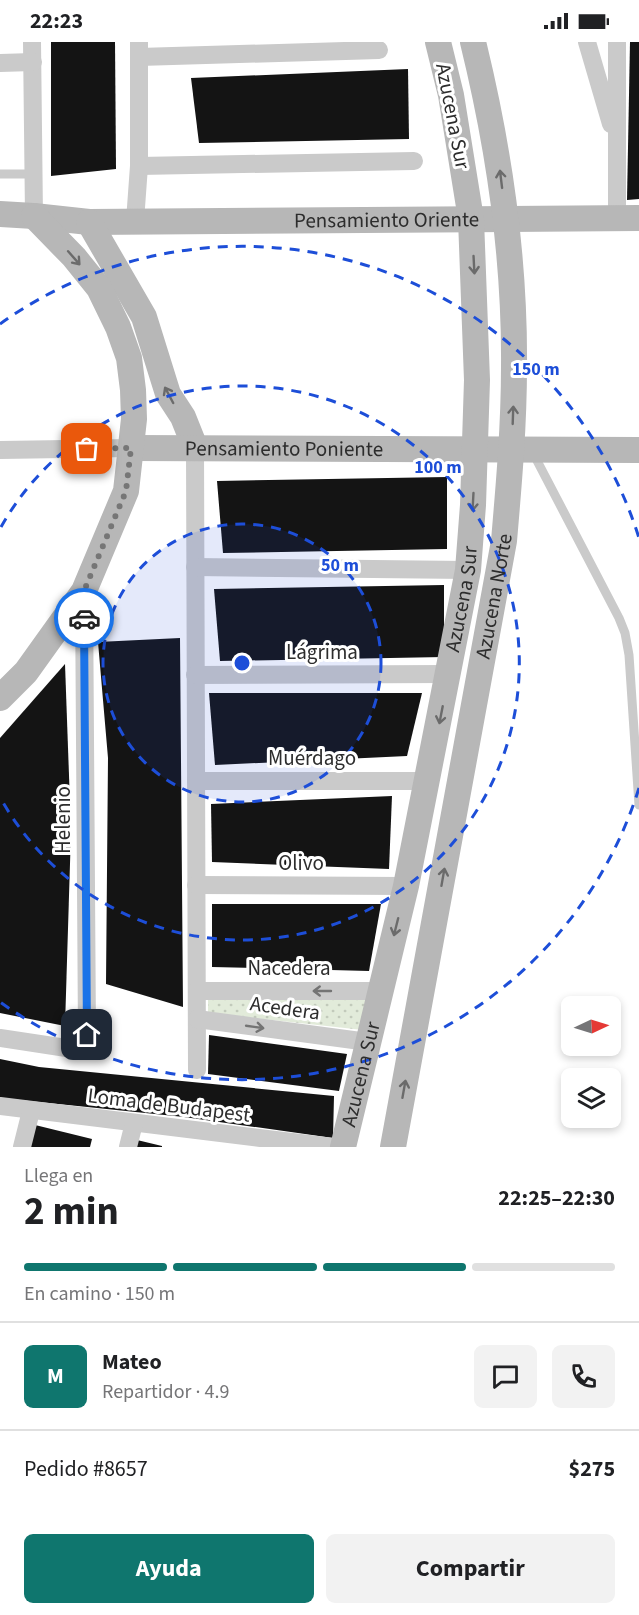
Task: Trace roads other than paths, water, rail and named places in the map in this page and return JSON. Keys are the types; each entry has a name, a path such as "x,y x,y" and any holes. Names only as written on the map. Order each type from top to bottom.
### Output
{"street":[{"path":"0,698 26,672 84,591 126,491 134,419 129,358 118,327 99,288 74,256 34,216 32,42"},
{"name":"Azucena Sur","path":"343,1147 406,886 468,570 476,451 477,369 471,219 451,95 438,42"},
{"name":"Azucena Norte","path":"393,1147 522,451 514,367 506,219 492,125 473,42"},
{"path":"587,42 617,147 628,218"},
{"path":"617,42 617,147"},
{"path":"135,221 139,166 139,49 379,50"},
{"path":"0,63 33,62"},
{"path":"139,166 414,161"},
{"name":"Pensamiento Oriente","path":"0,214 89,222 628,218"},
{"path":"89,222 144,316 168,394 183,417 195,447 197,1070"},
{"name":"Pensamiento Poniente","path":"0,450 195,447 476,451 639,450"},
{"path":"195,567 468,570"},
{"name":"Helenio","path":"0,1038 73,1049 84,1048 87,1035 84,591"},
{"name":"Lágrima","path":"195,675 449,674"},
{"name":"Muérdago","path":"196,781 427,781"},
{"name":"Olivo","path":"196,885 406,886"},
{"name":"Nacedera","path":"197,991 380,991"},
{"name":"Acedera","path":"197,1018 368,1042"},
{"name":"Loma de Budapest","path":"0,1106 134,1123 241,1142 333,1147"},
{"path":"22,1147 31,1111"},
{"path":"128,1147 134,1123"}],"lane":[{"path":"0,174 33,174"},
{"path":"522,451 619,618 625,633 629,655 639,805"}]}
